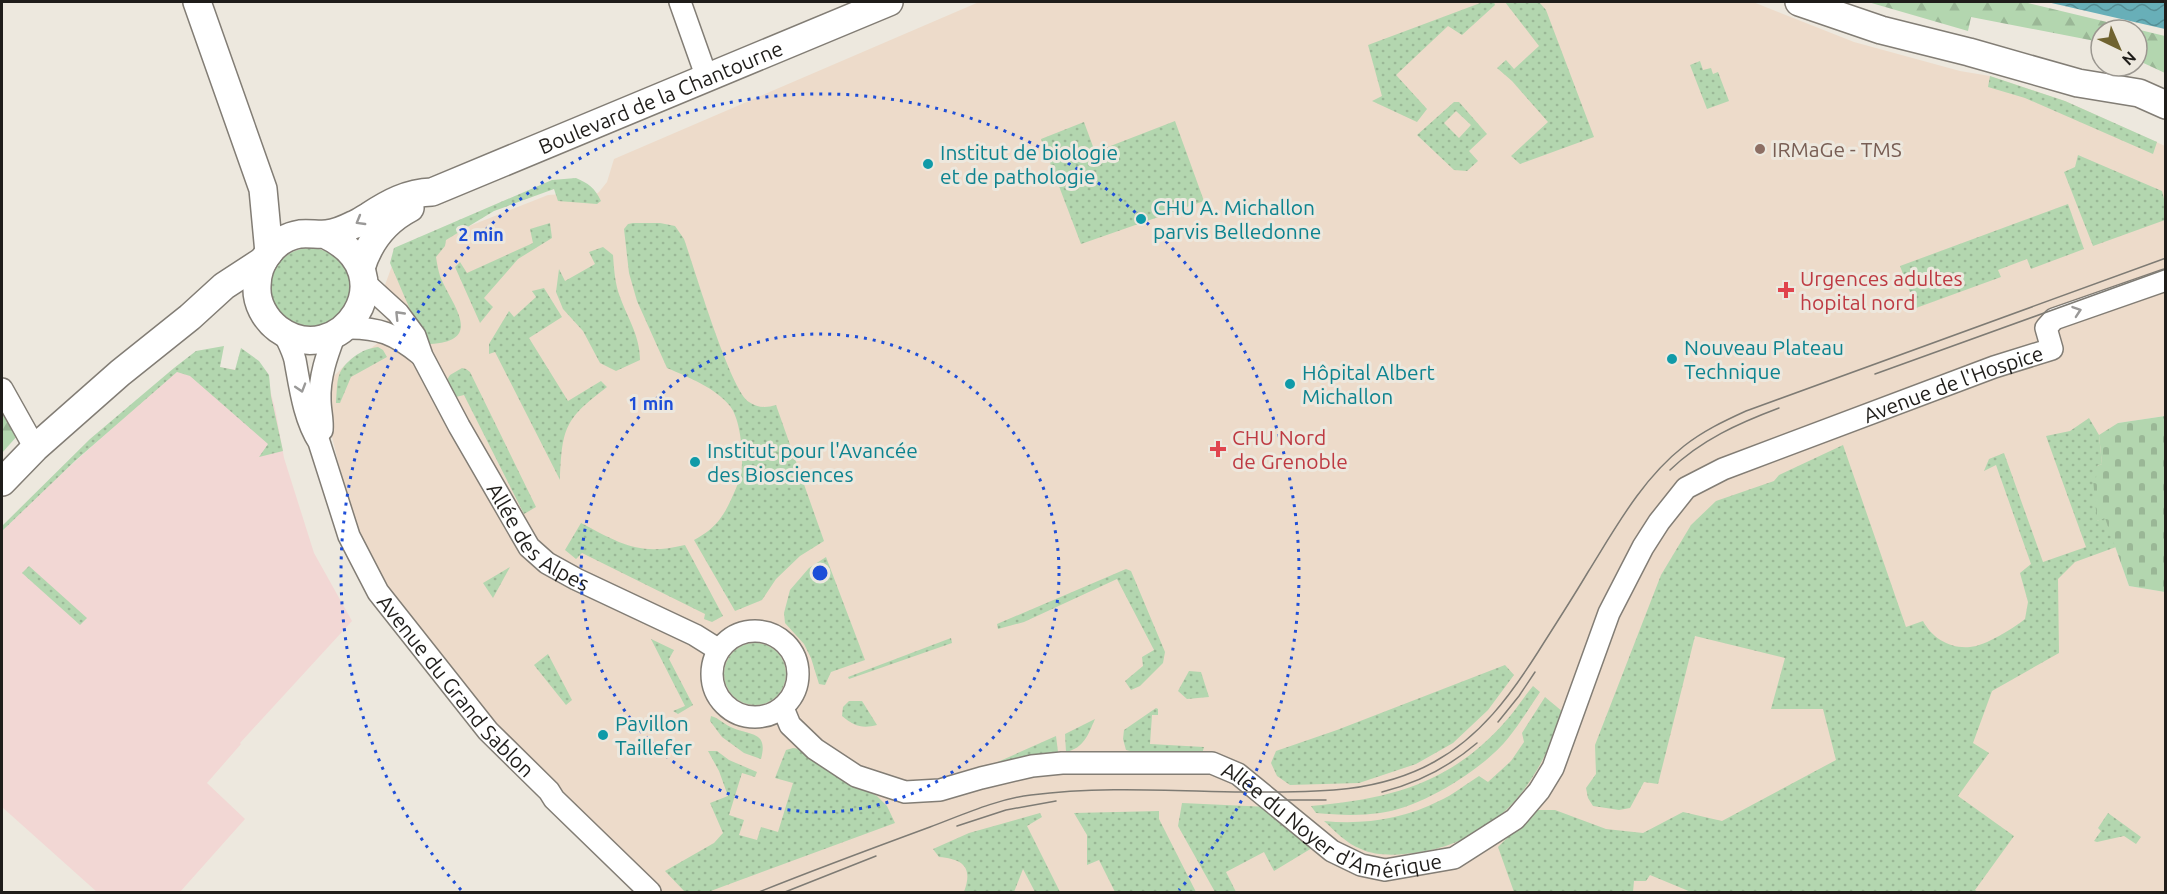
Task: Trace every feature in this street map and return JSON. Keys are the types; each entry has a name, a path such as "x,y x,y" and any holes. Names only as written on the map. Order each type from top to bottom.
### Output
{"street":[{"path":"197,2 263,189 266,256 258,273 257,287 264,314 284,333 304,340 315,340 340,331 358,312 364,292 363,275 353,253 341,242 316,234 278,208 263,189"},
{"path":"680,2 707,78"},
{"name":"Boulevard de la Chantourne","path":"363,275 366,252 389,221 422,202 432,192 889,2"},
{"path":"1799,2 1881,30 2090,85 2139,93 2166,105"},
{"path":"2090,85 2130,109 2166,125"},
{"name":"Boulevard de la Chantourne","path":"316,234 356,224 393,201 416,192 432,192"},
{"path":"2,482 34,448 224,286 266,256 283,240 297,234 316,234"},
{"name":"Allée des Alpes","path":"363,275 404,320 415,336 422,356 475,455 529,547 548,563 576,579 695,635 719,650"},
{"name":"Avenue de l'Hospice","path":"1697,482 1723,469 1995,367 2052,349 2046,328 2054,319 2166,280"},
{"path":"190,317 237,299 260,303"},
{"name":"Allée des Alpes","path":"340,331 374,329 398,338 422,356"},
{"name":"Avenue du Grand Sablon","path":"319,442 322,427 320,400 325,360 340,331"},
{"name":"Avenue du Grand Sablon","path":"284,333 295,360 295,371 312,431 319,442 349,536 378,592 488,731 650,892"},
{"path":"2,389 34,448"},
{"name":"Allée du Noyer d'Amérique","path":"783,708 790,725 815,749 856,776 905,792 940,790 1032,766 1062,763 1212,763 1238,774 1332,851 1361,865 1385,870 1454,858 1515,819 1539,791 1552,768 1609,613 1643,547 1673,503 1686,488 1697,482"},
{"path":"762,631 778,637 791,650 798,666 798,683 792,697 783,708 769,715 754,717 739,714 726,706 718,696 712,679 713,664 719,650 731,638 746,632 762,631"}],"shaded area":[{"name":"CHU Nord de Grenoble","path":"979,2 1753,2 1854,42 1960,71 1990,76 2065,101 2165,146 2165,416 2118,423 2105,517 2129,586 2165,592 2165,892 650,892 411,638 352,519 327,416 331,379 347,363 361,356 379,342 388,324 382,293 396,255 548,195 565,194 586,201 599,192 607,182 614,159"},
{"path":"219,367 266,375 275,408 284,458 314,553 352,621 240,743 207,783 245,819 180,892 97,892 2,807 2,531 50,484 166,380 177,372"}],"green space":[{"path":"1483,2 1494,2 1495,5 1462,35 1448,26 1396,75 1427,109 1417,122 1372,101 1382,96 1368,45"},
{"path":"1505,2 1539,2 1546,10 1594,137 1520,164 1511,156 1548,122 1512,81 1497,68 1506,60 1514,69 1539,46"},
{"path":"1868,2 2024,2 2090,18 2089,40 1971,17 1968,31"},
{"path":"2149,32 2165,36 2165,73 2149,66"},
{"path":"1700,61 1703,70 1711,68 1713,74 1718,72 1729,101 1707,109 1690,65"},
{"path":"1990,76 2065,101 2157,142 2153,154 2025,98 1988,87"},
{"path":"1454,102 1459,102 1487,134 1469,151 1478,161 1467,171 1454,170 1417,135","holes":["1456,111 1471,125 1459,138 1444,123"]},
{"path":"1175,121 1204,201 1081,244 1041,139 1084,122 1095,152"},
{"path":"2078,155 2162,191 2165,220 2093,246 2064,172 2075,167"},
{"path":"576,178 591,186 601,201 597,204 558,201 554,189 494,211 446,240 445,246 436,257 440,276 460,319 461,329 457,336 447,341 430,344 418,328 390,263 394,248 552,180"},
{"path":"2068,204 2084,249 2031,269 2027,259 1998,270 2001,277 1916,308 1900,266"},
{"path":"550,223 552,238 518,259 484,298 493,307 480,323 455,267 460,262 467,273 533,243 530,229"},
{"path":"660,223 675,226 684,239 723,353 741,393 749,402 756,405 765,407 776,405 824,541 800,556 776,579 762,600 735,611 694,540 710,530 719,520 738,483 742,458 737,420 730,406 717,393 667,368 637,301 629,273 624,229 628,224"},
{"path":"603,247 613,255 618,292 636,335 640,360 616,371 600,363 583,331 563,309 556,292 559,269 565,281 595,264 589,252"},
{"path":"310,248 325,251 338,260 347,273 350,288 347,303 338,316 325,325 310,328 295,325 282,316 273,303 270,288 273,273 282,260 295,251"},
{"path":"544,288 562,317 529,338 568,401 601,381 607,387 582,408 569,426 562,448 560,480 495,352 489,354 489,344 509,311 514,317 536,297 532,291"},
{"path":"224,346 220,367 235,370 241,348 259,361 269,375 271,396 283,451 259,457 268,444 190,376 177,372 76,460 2,531 2,526 90,439 174,368 196,351"},
{"path":"378,347 387,357 351,377 340,403 336,403 339,376 344,366 360,353"},
{"path":"462,368 470,372 536,507 524,514 464,395 456,397 447,380 450,375"},
{"path":"2,408 18,435 2,453"},
{"path":"2166,416 2165,592 2129,586 2105,518 2097,521 2093,479 2096,478 2097,466 2102,464 2099,435 2118,423"},
{"path":"2089,418 2099,435 2102,464 2097,466 2097,521 2105,517 2127,543 2075,562 2058,579 2059,653 1992,691 1973,743 1989,753 1958,796 2014,836 1975,890 1978,892 1691,892 1650,875 1646,881 1634,881 1633,892 1514,892 1498,847 1535,810 1555,810 1606,829 1643,833 1683,812 1722,821 1836,760 1823,709 1771,709 1785,658 1695,636 1658,784 1644,782 1630,808 1619,810 1593,806 1588,798 1586,788 1596,774 1595,745 1661,575 1691,525 1716,501 1774,481 1779,475 1843,445 1906,627 1923,621 1931,633 1942,641 1955,646 1976,646 1999,636 2025,619 2028,602 2020,573 2031,564 1996,465 1984,471 1989,459 2004,453 2043,562 2086,547 2046,436 2070,431"},
{"path":"581,523 631,546 655,549 685,545 723,616 712,622 704,619 705,614 582,553 576,559 565,550"},
{"path":"826,557 865,660 831,672 825,685 819,684 811,658 804,644 785,623 784,613 790,590 809,568"},
{"path":"29,566 87,618 80,625 22,573"},
{"path":"510,567 493,598 483,583"},
{"path":"1126,569 1131,571 1165,652 1163,663 1140,686 1131,690 1125,681 1143,666 1142,657 1154,650 1117,579 1024,622 998,629 997,624"},
{"path":"951,638 952,643 849,679 848,677"},
{"path":"651,639 674,650 669,659 693,705 678,714 673,711 685,706"},
{"path":"755,643 767,645 777,652 784,662 786,674 784,686 777,696 767,703 755,705 743,703 733,696 726,686 724,674 726,662 733,652 743,645"},
{"path":"548,654 572,700 566,705 534,665"},
{"path":"1505,665 1514,675 1488,710 1453,743 1416,764 1359,783 1290,785 1277,776 1271,763 1276,751"},
{"path":"1189,671 1201,672 1209,697 1187,699 1178,691"},
{"path":"1533,686 1540,692 1513,732 1498,749 1468,774 1432,795 1396,810 1372,814 1316,813 1311,806 1366,799 1392,793 1440,774 1462,761 1483,744 1508,718"},
{"path":"1545,697 1563,712 1547,751 1525,789 1497,818 1480,830 1442,847 1413,853 1382,854 1367,852 1356,847 1324,821 1354,822 1398,816 1444,799 1479,776 1488,782 1511,761 1524,742 1522,733"},
{"path":"849,701 862,701 877,725 858,726 842,716 843,707"},
{"path":"1156,708 1158,715 1152,715 1150,744 1204,747 1202,754 1126,750 1123,739 1124,730"},
{"path":"711,716 733,728 757,736 762,744 761,759 744,753 722,737 710,721"},
{"path":"1095,719 1081,744 1066,752 1065,734"},
{"path":"1056,736 1058,752 991,765"},
{"path":"799,749 830,772 877,796 887,806 895,823 708,892 685,892 665,871 714,843 723,833 710,803 728,796 719,771 708,751 717,751 729,760 757,772 755,777 742,773 729,815 744,820 739,835 757,840 761,827 778,832 793,783 775,778 786,750"},
{"path":"1182,803 1269,807 1312,848 1274,871 1264,852 1226,872 1236,892 1215,892 1178,826"},
{"path":"1159,811 1159,819 1196,892 1115,892 1099,860 1087,865 1087,835 1074,813"},
{"path":"1040,813 1042,817 1027,826 1060,892 1035,892 1023,869 1014,892 964,892 967,884 967,871 964,866 955,860 939,857 933,849 969,833"},
{"path":"2108,813 2141,837 2136,844 2124,836 2094,841 2101,831 2098,828"}],"water":[{"path":"2047,2 2165,2 2165,29 2149,25 2149,18 2117,18"}],"tram line":[{"path":"759,892 980,808 1018,797 1058,792 1111,790 1317,791 1365,786 1411,773 1451,752 1480,728 1505,700 1631,504 1655,473 1691,441 1746,411 2166,258"},
{"path":"1875,374 2166,269"},
{"path":"1670,470 1694,450 1721,433 1779,408"},
{"path":"1498,722 1535,672"},
{"path":"1382,792 1433,773 1477,743"},
{"path":"1275,800 1326,800"},
{"path":"957,826 1006,810 1056,801"},
{"path":"785,892 876,856"}],"place":[{"name":"IRMaGe - TMS","path":"1760,149"},
{"name":"Institut de biologie et de pathologie","path":"928,164"},
{"name":"CHU A. Michallon parvis Belledonne","path":"1141,219"},
{"name":"Urgences adultes hopital nord","path":"1786,290"},
{"name":"Nouveau Plateau Technique","path":"1672,359"},
{"name":"Hôpital Albert Michallon","path":"1290,384"},
{"name":"CHU Nord de Grenoble","path":"1218,449"},
{"name":"Institut pour l'Avancée des Biosciences","path":"695,462"},
{"name":"Pavillon Taillefer","path":"603,735"}]}
